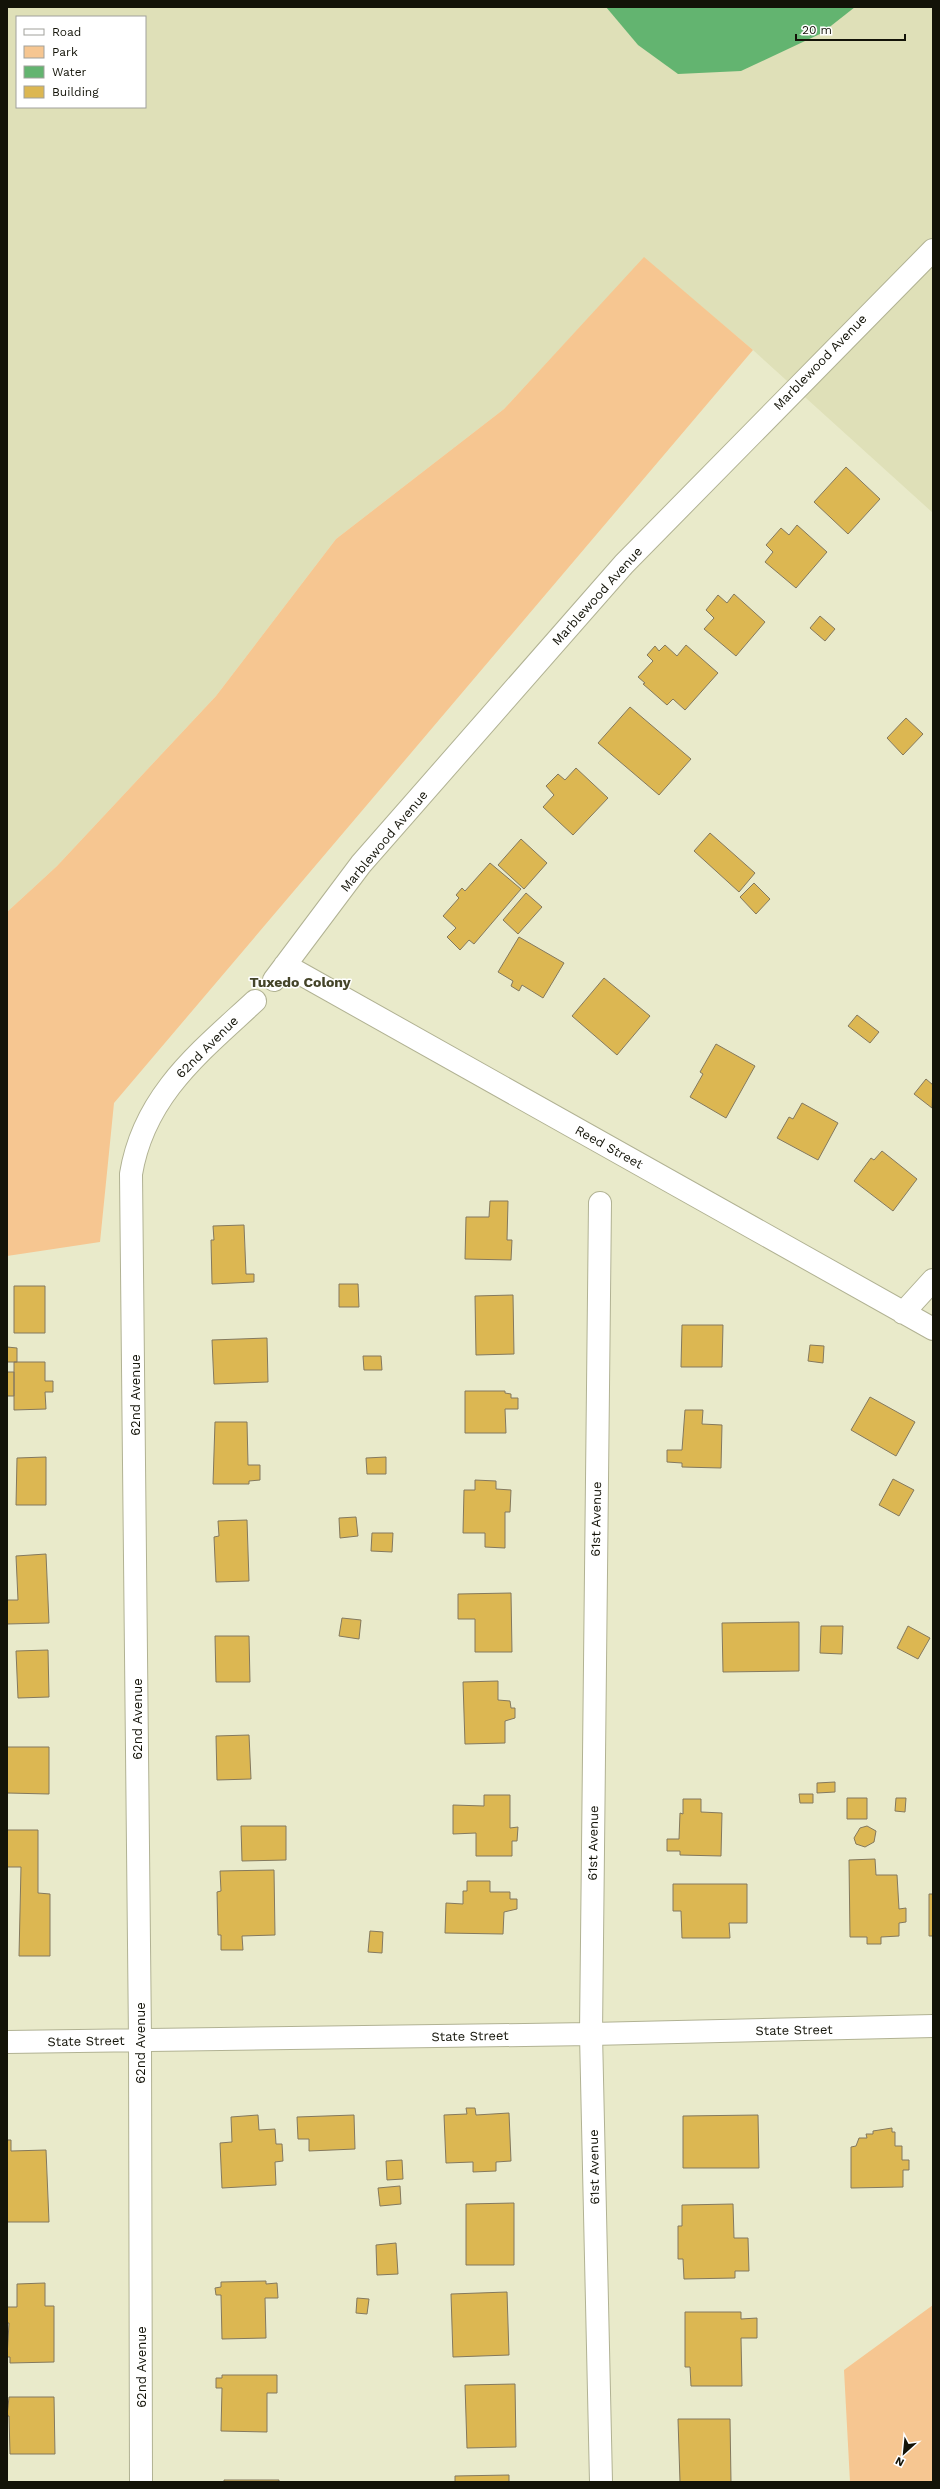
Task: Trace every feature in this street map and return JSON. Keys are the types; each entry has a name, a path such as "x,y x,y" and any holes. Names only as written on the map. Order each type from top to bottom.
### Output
{"street":[{"name":"Marblewood Avenue","path":"279,973 361,864 624,564 933,250"},
{"name":"Reed Street","path":"279,973 933,1329"},
{"name":"62nd Avenue","path":"142,2482 140,2040 131,1174 135,1151 144,1130 167,1088 185,1065 255,1001"},
{"name":"61st Avenue","path":"600,1204 591,2034 601,2482"},
{"path":"903,1313 933,1280"},
{"name":"State Street","path":"7,2042 591,2034 933,2026"}],"shaded area":[{"path":"7,7 933,7 933,513 753,350 644,258 504,409 336,539 216,696 57,866 7,912"}],"green space":[{"path":"644,257 753,350 114,1103 100,1242 7,1256 7,912 57,866 216,696 336,539 504,409"},
{"path":"933,2305 933,2482 850,2482 844,2370"}],"water":[{"path":"606,7 855,7 822,33 741,71 678,74 638,45"}],"building":[{"path":"846,467 880,499 848,534 814,502"},
{"path":"797,525 827,552 796,588 765,562 773,552 766,545 781,528 789,535"},
{"path":"734,594 765,622 736,656 704,629 714,618 706,610 718,595 727,603"},
{"path":"820,616 835,629 825,641 810,628"},
{"path":"665,645 677,656 686,645 718,673 685,710 673,699 667,705 643,684 645,683 638,677 653,661 647,655 655,646 659,651"},
{"path":"630,707 691,759 659,795 598,743"},
{"path":"906,718 923,734 903,755 887,738"},
{"path":"576,768 608,798 573,835 543,807 554,795 546,786 558,774 565,780"},
{"path":"710,833 755,873 739,892 694,851"},
{"path":"521,839 547,863 524,889 498,865"},
{"path":"490,863 521,889 474,944 469,940 460,950 447,937 456,928 443,916 459,898 456,895 462,888 465,891"},
{"path":"754,883 770,899 756,914 740,897"},
{"path":"526,893 542,907 518,934 503,920"},
{"path":"519,937 564,963 543,998 522,985 519,991 511,986 513,981 498,972"},
{"path":"604,978 650,1016 617,1055 572,1016"},
{"path":"857,1015 879,1032 870,1043 848,1026"},
{"path":"716,1044 755,1066 726,1118 690,1097 703,1074 700,1072"},
{"path":"926,1079 933,1085 932,1108 914,1094"},
{"path":"802,1103 838,1123 818,1160 777,1138 789,1117 793,1119"},
{"path":"882,1151 917,1179 893,1211 854,1181 871,1158 874,1160"},
{"path":"490,1201 508,1201 507,1240 512,1240 511,1260 465,1259 466,1217 489,1217"},
{"path":"244,1225 246,1274 254,1274 254,1282 212,1284 211,1240 214,1240 213,1226"},
{"path":"339,1284 358,1284 359,1307 339,1307"},
{"path":"14,1286 45,1286 45,1333 14,1333"},
{"path":"513,1295 514,1354 476,1355 475,1296"},
{"path":"682,1325 723,1325 722,1367 681,1367"},
{"path":"267,1338 268,1382 214,1384 212,1340"},
{"path":"810,1345 824,1346 823,1363 808,1361"},
{"path":"7,1347 17,1348 17,1362 7,1362"},
{"path":"363,1356 381,1356 382,1370 364,1370"},
{"path":"14,1362 45,1362 45,1381 53,1381 53,1392 45,1392 46,1409 14,1410"},
{"path":"7,1372 14,1372 14,1396 7,1396"},
{"path":"465,1391 505,1391 505,1393 511,1394 511,1398 518,1398 518,1409 505,1409 506,1433 465,1433"},
{"path":"870,1397 915,1422 896,1456 851,1430"},
{"path":"685,1410 703,1410 702,1424 722,1425 721,1468 682,1467 682,1463 667,1462 667,1450 682,1450"},
{"path":"215,1422 247,1422 248,1465 260,1465 260,1480 249,1481 249,1484 213,1484"},
{"path":"46,1457 46,1505 16,1505 17,1458"},
{"path":"386,1457 386,1474 367,1474 366,1458"},
{"path":"893,1479 914,1490 899,1516 879,1505"},
{"path":"475,1480 496,1481 496,1489 511,1490 510,1512 505,1512 505,1548 485,1547 485,1533 463,1533 464,1490 475,1490"},
{"path":"356,1517 358,1536 340,1538 339,1518"},
{"path":"247,1520 249,1581 216,1582 214,1537 219,1536 218,1521"},
{"path":"372,1533 393,1533 392,1552 371,1551"},
{"path":"46,1554 49,1623 7,1624 7,1600 18,1600 16,1556"},
{"path":"511,1593 512,1652 475,1652 475,1619 458,1619 458,1594"},
{"path":"342,1618 361,1620 359,1639 339,1636"},
{"path":"799,1622 799,1671 723,1672 722,1623"},
{"path":"821,1626 843,1626 842,1654 820,1653"},
{"path":"908,1626 930,1638 918,1659 897,1648"},
{"path":"215,1636 249,1636 250,1682 216,1682"},
{"path":"48,1650 49,1697 18,1698 16,1651"},
{"path":"498,1681 498,1700 510,1701 511,1708 515,1708 515,1718 505,1721 505,1743 465,1744 463,1682"},
{"path":"249,1735 251,1779 217,1780 216,1736"},
{"path":"7,1747 49,1747 49,1794 7,1793"},
{"path":"835,1782 835,1792 817,1793 817,1783"},
{"path":"799,1794 813,1794 813,1803 800,1803"},
{"path":"484,1795 510,1795 510,1828 518,1827 517,1841 512,1841 512,1856 476,1856 476,1833 453,1834 453,1805 484,1806"},
{"path":"847,1798 867,1798 867,1819 847,1819"},
{"path":"896,1798 906,1798 905,1812 895,1811"},
{"path":"683,1799 701,1799 701,1812 722,1813 721,1856 680,1855 680,1851 667,1851 667,1839 679,1839 680,1813 683,1814"},
{"path":"241,1826 286,1826 286,1860 242,1861"},
{"path":"867,1826 876,1831 874,1842 865,1847 856,1844 854,1838 860,1828"},
{"path":"7,1830 38,1830 38,1893 50,1894 50,1956 19,1956 21,1867 7,1867"},
{"path":"875,1859 876,1875 897,1875 899,1909 906,1908 906,1922 899,1923 899,1936 881,1937 881,1944 867,1944 867,1937 850,1937 849,1860"},
{"path":"274,1870 275,1935 242,1936 243,1950 221,1950 221,1935 218,1935 217,1892 221,1891 220,1871"},
{"path":"467,1881 490,1881 490,1892 510,1892 510,1899 517,1899 517,1909 504,1912 503,1934 445,1933 446,1903 463,1904 463,1891 467,1891"},
{"path":"673,1884 747,1884 747,1923 729,1923 730,1938 682,1938 681,1911 673,1911"},
{"path":"929,1894 933,1894 933,1936 929,1936"},
{"path":"370,1931 383,1932 382,1953 368,1952"},
{"path":"466,2108 475,2108 476,2115 509,2113 511,2161 496,2162 496,2171 473,2172 473,2162 446,2163 444,2115 467,2114"},
{"path":"258,2115 259,2130 275,2129 276,2144 282,2144 283,2161 275,2162 276,2185 222,2188 220,2143 232,2142 231,2117"},
{"path":"354,2115 355,2149 309,2151 309,2139 298,2139 297,2117"},
{"path":"758,2115 759,2168 683,2168 683,2116"},
{"path":"892,2128 892,2132 895,2132 895,2146 902,2146 902,2160 909,2160 909,2170 903,2170 903,2187 851,2188 851,2147 856,2146 859,2138 867,2138 866,2134 873,2134 873,2131"},
{"path":"7,2140 11,2140 11,2151 46,2150 49,2222 7,2222"},
{"path":"402,2160 403,2179 387,2180 386,2161"},
{"path":"400,2186 401,2204 380,2206 378,2188"},
{"path":"514,2203 514,2265 466,2265 466,2204"},
{"path":"733,2204 734,2238 748,2238 749,2271 735,2271 735,2278 684,2279 683,2259 678,2259 678,2226 682,2226 682,2205"},
{"path":"396,2243 398,2274 377,2275 376,2245"},
{"path":"266,2281 266,2284 277,2283 278,2298 265,2298 266,2338 222,2339 221,2295 216,2295 215,2288 221,2287 221,2282"},
{"path":"45,2283 45,2306 54,2306 54,2362 10,2363 10,2357 7,2357 9,2323 7,2323 7,2307 17,2307 17,2284"},
{"path":"507,2292 509,2355 453,2357 451,2294"},
{"path":"357,2298 369,2299 367,2314 356,2313"},
{"path":"685,2312 741,2312 741,2319 757,2318 757,2338 741,2338 742,2386 691,2386 690,2367 685,2367"},
{"path":"222,2375 277,2375 277,2393 267,2393 267,2432 221,2431 222,2388 216,2388 216,2378 222,2378"},
{"path":"515,2384 516,2447 467,2448 465,2385"},
{"path":"9,2397 54,2397 55,2454 10,2454 9,2416 7,2416"},
{"path":"678,2419 730,2419 731,2482 680,2482"},
{"path":"509,2475 509,2482 455,2482 455,2476"},
{"path":"224,2480 279,2480 279,2482 224,2482"}],"district":[{"name":"Tuxedo Colony","path":"300,982"}]}
